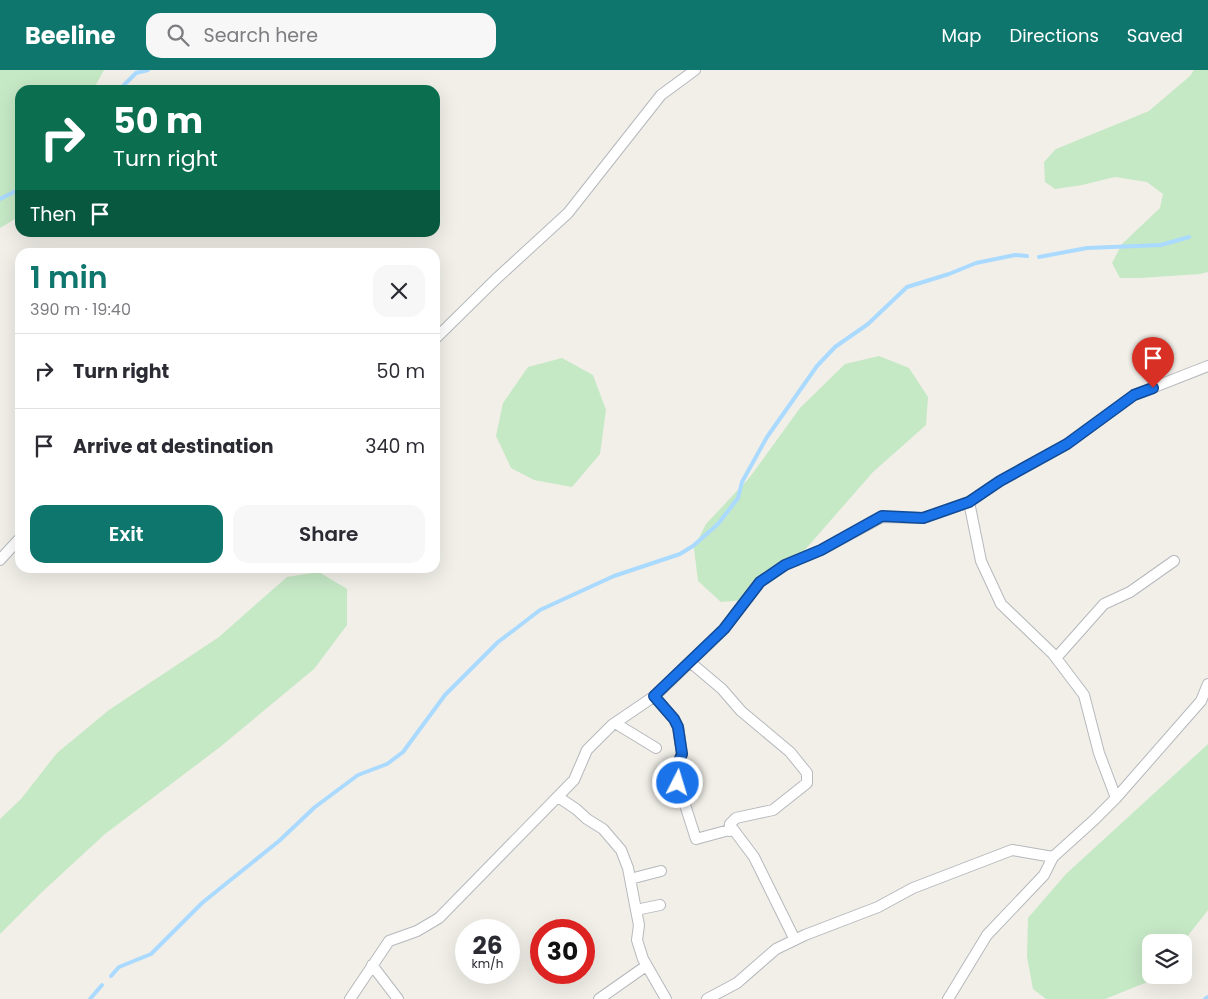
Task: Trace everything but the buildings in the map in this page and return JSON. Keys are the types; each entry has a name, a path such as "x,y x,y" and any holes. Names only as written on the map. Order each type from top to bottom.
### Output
{"street":[{"path":"440,334 496,279 568,213 661,95 695,70"},
{"path":"350,999 388,941 417,931 439,918 574,780 587,750 615,723 654,696 724,629 760,582 785,565 821,550 882,516 923,518 969,502 1000,481 1067,444 1134,395 1208,366"},
{"path":"969,502 981,561 1002,604 1053,654 1084,695 1099,753 1116,798"},
{"path":"0,560 15,544"},
{"path":"1056,658 1104,604 1130,592 1174,561"},
{"path":"690,662 722,689 741,711 790,752 807,773 807,783 773,810 736,818 730,824 729,831"},
{"path":"948,999 987,935 1044,875 1053,857 1116,798 1201,701 1208,684"},
{"path":"654,696 674,719 678,727 682,754 676,770 678,783 696,839 733,830 754,857 795,940"},
{"path":"615,723 656,748"},
{"path":"558,797 576,809 586,819 603,829 621,850 628,868 639,925 637,940 646,966 666,999"},
{"path":"707,999 737,982 776,948 878,907 913,888 1012,850 1053,857"},
{"path":"630,879 661,871"},
{"path":"636,910 660,905"},
{"path":"372,965 398,999"},
{"path":"599,999 646,966"}],"green space":[{"path":"0,70 104,70 96,85 15,85 15,219 0,228"},
{"path":"1194,70 1208,70 1208,272 1120,278 1112,263 1122,244 1160,208 1163,194 1147,182 1115,177 1055,189 1045,182 1044,162 1056,149 1149,111 1190,76"},
{"path":"879,356 909,368 928,397 926,425 873,472 796,560 745,600 721,602 698,581 694,548 706,524 750,477 800,408 845,364"},
{"path":"562,358 593,375 606,410 600,454 572,487 534,480 511,468 496,436 503,403 528,367"},
{"path":"321,573 347,589 347,625 314,669 220,747 105,834 0,934 0,819 21,799 57,753 109,710 219,637 287,577"},
{"path":"1208,744 1208,910 1189,934 1142,934 1142,984 1105,999 1046,999 1033,989 1027,957 1028,918 1066,874"}],"waterway":[{"path":"124,85 136,73 148,70"},
{"path":"0,199 15,192"},
{"path":"1039,257 1087,248 1161,245 1189,237"},
{"path":"111,976 119,967 151,954 202,903 279,841 315,807 358,775 387,764 403,752 445,695 498,642 540,610 614,576 680,554 693,546 718,524 738,498 742,482 767,437 817,366 835,347 868,324 907,287 949,274 976,263 1015,255 1027,256"},
{"path":"90,999 102,985"}],"route":[{"path":"678,783 676,770 682,754 678,727 674,719 654,696 724,629 760,582 785,565 821,550 882,516 923,518 969,502 1000,481 1067,444 1134,395 1153,388"}]}
